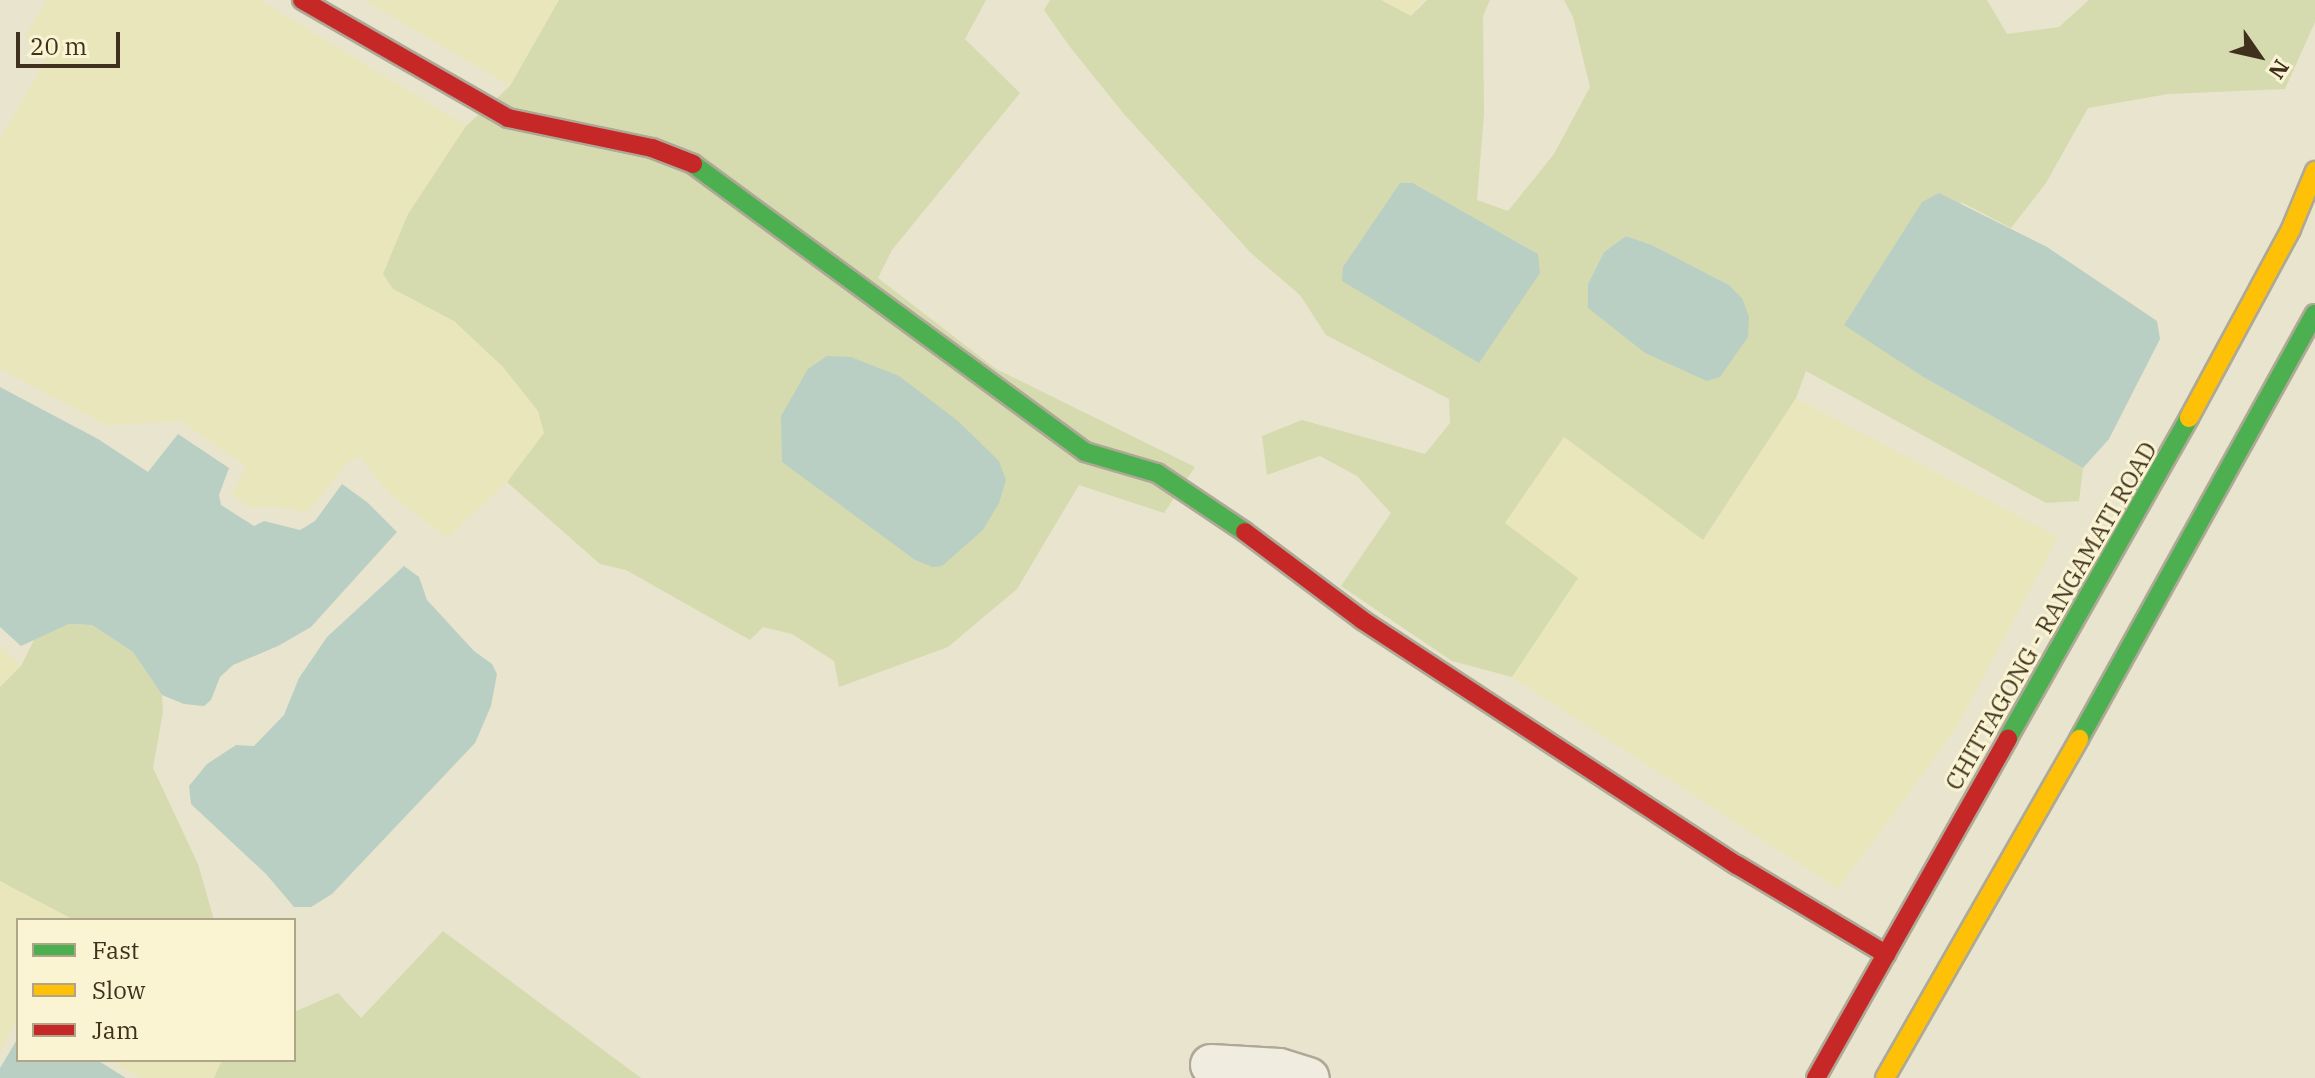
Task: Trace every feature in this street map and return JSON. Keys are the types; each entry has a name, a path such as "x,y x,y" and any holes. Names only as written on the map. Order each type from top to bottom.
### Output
{"main road":[{"path":"302,0 408,64 508,118 652,148 694,164 1085,452 1157,473 1235,524 1362,620 1737,865 1886,954"},
{"name":"CHITTAGONG - RANGAMATI ROAD","path":"1816,1078 2226,354 2291,229 2315,171"},
{"path":"1885,1078 2182,558 2315,314"}],"street":[{"path":"1211,1065 1279,1069 1309,1078"}],"shaded area":[{"path":"46,0 260,0 466,126 408,214 393,290 454,321 503,367 538,411 544,433 507,482 447,538 389,493 360,457 349,461 308,512 272,506 251,508 232,495 246,466 180,421 107,425 0,369 0,139 47,58 25,38"},
{"path":"364,0 559,0 510,86"},
{"path":"1381,0 1423,0 1411,16"},
{"path":"1400,183 1413,183 1538,254 1540,273 1479,363 1342,281 1343,267"},
{"path":"1939,193 2047,247 2157,321 2160,339 2109,439 2083,468 1925,378 1844,325 1922,202"},
{"path":"1626,236 1652,245 1729,285 1742,298 1749,317 1748,337 1720,377 1707,381 1645,353 1588,308 1588,284 1604,252"},
{"path":"827,356 851,357 899,376 958,421 999,461 1006,480 999,503 983,530 942,566 933,567 915,560 782,462 781,416 808,369"},
{"path":"0,387 98,439 148,472 178,434 229,468 219,495 221,505 254,526 264,521 300,530 315,521 342,484 367,502 397,532 311,627 278,646 233,665 220,677 211,700 204,706 184,704 162,695 133,652 92,625 69,624 21,646 0,627"},
{"path":"1796,398 2058,537 1955,730 1838,889 1512,677 1578,578 1505,523 1564,436 1704,540"},
{"path":"404,566 419,577 427,600 474,651 492,664 497,674 491,706 475,743 332,894 311,907 294,907 266,874 191,804 189,786 207,764 236,745 254,746 284,715 299,678 327,637"},
{"path":"0,646 21,666 0,687"},
{"path":"0,881 70,918 16,918 16,1022 0,1052"},
{"path":"16,1041 16,1062 100,1062 126,1078 0,1078 0,1068"},
{"path":"113,1062 221,1062 214,1078 141,1078"}],"green space":[{"path":"559,0 986,0 965,39 1020,93 892,250 878,278 996,369 1195,467 1164,513 1079,485 1017,589 948,647 839,687 834,661 792,634 763,627 750,640 626,570 600,564 507,482 544,433 538,411 503,367 454,321 393,289 383,274 408,214 466,126 510,86"},
{"path":"1050,0 1381,0 1411,16 1427,0 1490,0 1483,16 1484,114 1477,200 1508,211 1554,154 1590,87 1573,17 1564,0 1987,0 2007,34 2059,27 2089,0 2315,0 2315,22 2285,89 2168,94 2088,108 2046,183 2011,228 1961,202 1925,378 2083,468 2079,501 2046,503 1806,371 1796,398 1703,540 1564,437 1505,523 1578,578 1512,677 1452,661 1341,586 1391,513 1357,476 1320,456 1267,475 1262,436 1302,420 1425,454 1450,423 1449,399 1326,335 1300,295 1251,253 1124,114 1044,10","holes":["1400,183 1413,183 1538,254","1626,236 1652,245 1729,285 1742,298 1588,284 1604,252"]},
{"path":"69,624 92,625 133,652 162,695 163,712 153,768 198,864 213,918 70,918 0,881 0,687 21,666 34,640"},
{"path":"443,931 641,1078 214,1078 221,1062 296,1062 296,1011 338,993 361,1018"}],"traffic: fast":[{"path":"693,164 1085,452 1157,473 1245,532"},
{"path":"2079,739 2315,314"},
{"path":"2008,738 2189,418"}],"traffic: slow":[{"path":"2189,418 2291,229 2315,171"},
{"path":"1885,1078 2079,739"}],"traffic: jam":[{"path":"302,0 508,118 652,148 693,164"},
{"path":"1245,532 1362,620 1737,865 1886,954"},
{"path":"1816,1078 2008,738"}]}
